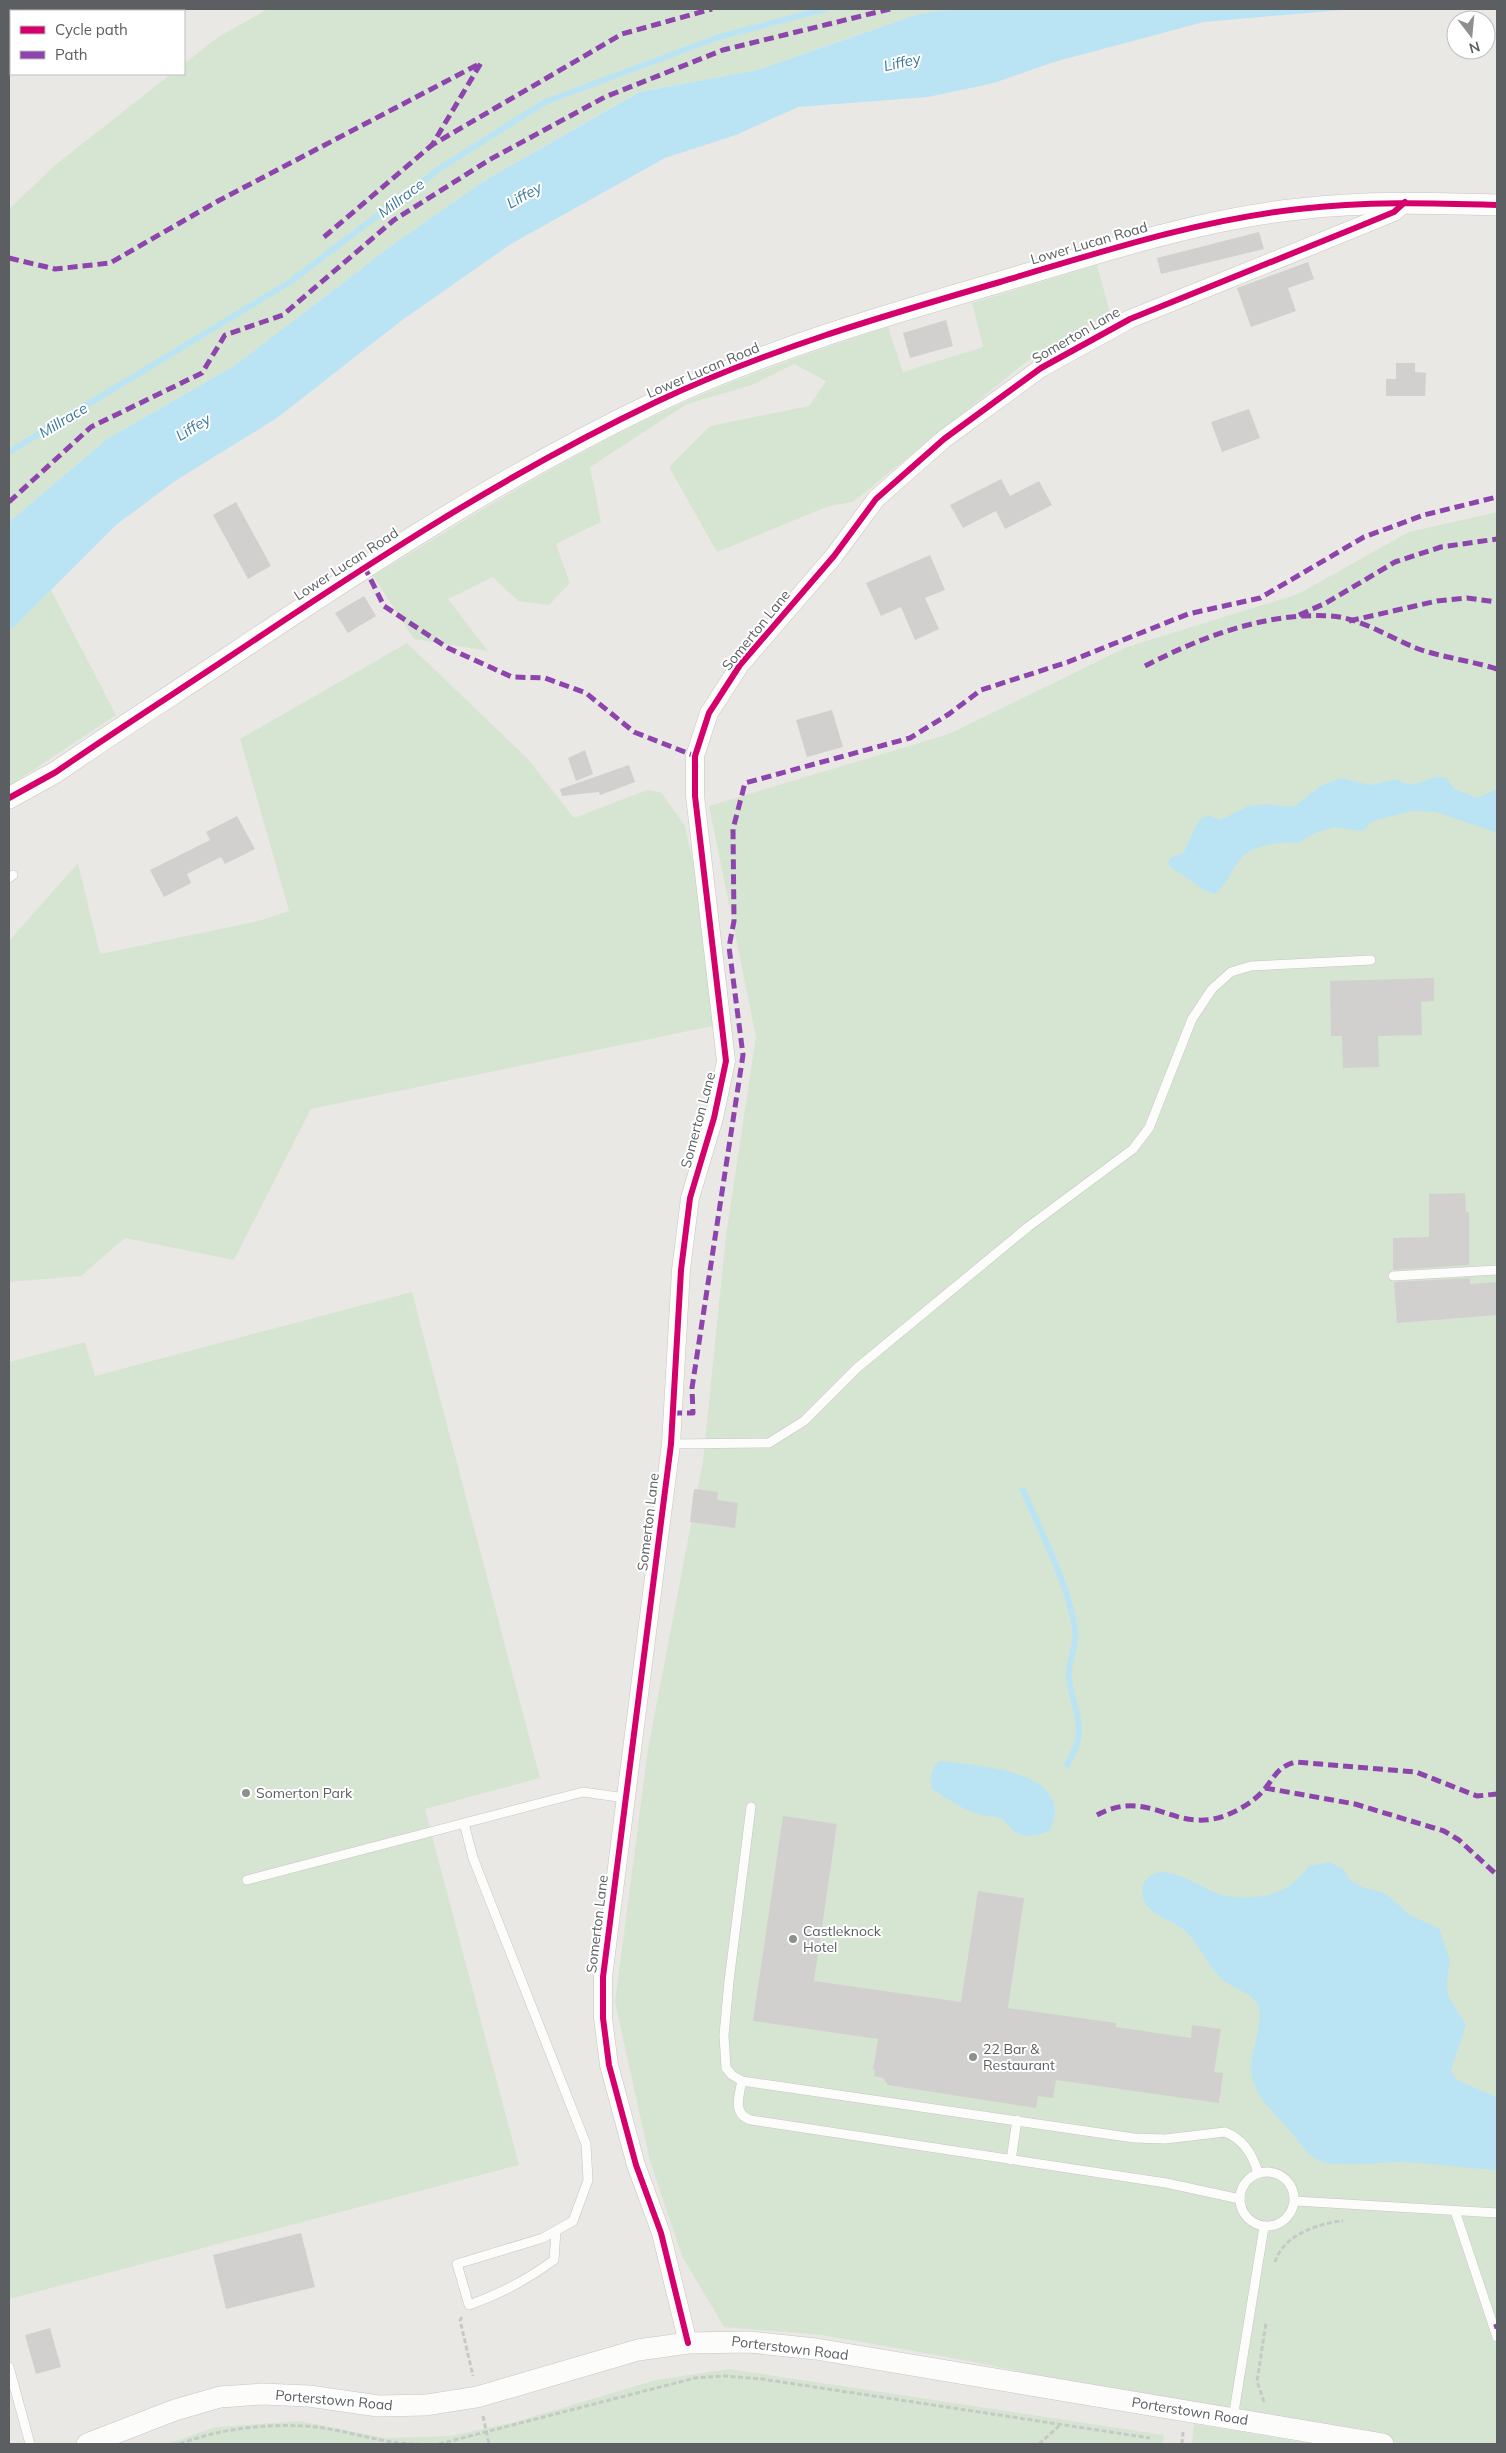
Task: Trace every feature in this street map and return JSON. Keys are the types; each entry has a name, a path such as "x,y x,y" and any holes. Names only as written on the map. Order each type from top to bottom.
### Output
{"street":[{"name":"Lower Lucan Road","path":"9,798 56,772 364,566 429,525 524,470 660,401 767,356 817,338 1118,247 1214,223 1299,209 1406,202 1497,206"},
{"name":"Somerton Lane","path":"688,2343 661,2233 636,2165 614,2083 602,2018 603,1977 671,1444 680,1270 690,1198 714,1118 726,1061 695,796 695,756 709,712 740,665 834,556 876,499 944,439 1041,368 1130,319 1394,212 1406,202"},
{"name":"Porterstown Road","path":"87,2444 142,2422 220,2397 271,2394 309,2396 378,2406 426,2405 477,2397 638,2350 688,2343 749,2342 816,2350 1382,2444"}],"lane":[{"path":"671,1444 769,1443 804,1421 857,1368 1028,1227 1133,1149 1149,1128 1192,1019 1212,989 1231,972 1251,966 1371,960"},
{"path":"1393,1276 1497,1270"},
{"path":"247,1880 583,1792 626,1798"},
{"path":"751,1807 724,2036 726,2068 732,2075 742,2081 1150,2139 1225,2132 1232,2135 1245,2147 1254,2160 1258,2173"},
{"path":"464,1823 472,1858 586,2144 588,2180 573,2221 543,2238 457,2264 469,2305 503,2292 535,2274 554,2260 556,2231"},
{"path":"742,2081 738,2105 742,2114 751,2120 1166,2183 1240,2199"},
{"path":"1011,2160 1017,2120"},
{"path":"1267,2171 1284,2177 1294,2192 1295,2201 1293,2209 1282,2223 1264,2227 1250,2220 1241,2207 1240,2199 1245,2183 1258,2173 1267,2171"},
{"path":"1295,2201 1497,2213"},
{"path":"1455,2211 1497,2337"},
{"path":"1233,2418 1264,2227"},
{"path":"9,2367 30,2444"}],"path":[{"path":"1274,2269 1276,2260 1282,2251 1304,2232 1326,2223 1343,2221 1344,2204"},
{"path":"1267,2316 1257,2381 1263,2401 1272,2411 1271,2425"},
{"path":"439,2444 685,2380 724,2376 762,2379 1150,2438"},
{"path":"1039,2444 1061,2425"},
{"path":"180,2444 205,2434 252,2428 305,2426 394,2444 418,2444"}],"green space":[{"path":"268,9 952,9 919,14 757,70 638,92 484,181 395,243 234,366 107,439 9,522 9,209 54,166 170,75 185,75 185,63 218,37"},
{"path":"1097,265 1110,313 1026,362 853,502 829,506 717,552 669,467 710,426 809,406 826,381 794,364 752,385 687,404 590,467 601,522 556,544 570,583 549,605 518,601 493,577 448,599 488,651 414,639 373,576 545,473 673,407 780,364 888,327 903,372 983,347 972,303"},
{"path":"1497,512 1497,2444 1405,2444 1188,2406 963,2360 822,2335 724,2327 682,2256 650,2161 615,2002 648,1749 703,1461 726,1235 756,1037 709,806 949,734 1127,647 1298,594 1409,532"},
{"path":"51,590 116,715 9,786 9,632"},
{"path":"407,643 528,759 574,818 647,790 661,792 685,826 700,893 713,1026 311,1109 234,1260 125,1238 81,1276 9,1282 9,941 78,863 100,954 258,921 289,911 240,739"},
{"name":"Somerton Park","path":"412,1292 540,1778 425,1809 519,2165 9,2299 9,1362 85,1342 95,1376"},
{"path":"729,2369 1164,2435 1163,2444 166,2444 216,2427 300,2421 385,2438 450,2436 515,2422 656,2380"},
{"path":"1194,2424 1313,2444 1192,2444"}],"water":[{"name":"Liffey","path":"952,9 1354,9 1204,22 1054,62 994,83 928,97 798,107 736,135 665,158 511,244 401,321 277,418 175,481 116,525 9,632 9,522 107,439 234,366 395,243 484,181 639,92 757,70 919,14"},
{"path":"1434,777 1446,778 1455,789 1477,798 1497,789 1497,833 1436,812 1413,811 1372,821 1366,829 1360,831 1336,827 1317,832 1296,844 1276,843 1246,853 1223,886 1215,894 1205,891 1168,865 1170,858 1184,852 1198,821 1208,815 1220,820 1248,806 1267,804 1293,807 1322,785 1341,778 1370,785 1397,779 1406,784 1416,784"},
{"path":"940,1761 990,1767 1027,1778 1041,1786 1051,1797 1055,1812 1051,1830 1032,1836 1020,1835 1000,1818 974,1812 949,1800 932,1789 932,1773 934,1767"},
{"path":"1329,1862 1343,1869 1350,1880 1364,1888 1385,1893 1411,1916 1439,1928 1450,1960 1447,1979 1448,1995 1466,2025 1451,2070 1457,2080 1497,2097 1497,2170 1403,2162 1338,2164 1320,2161 1311,2156 1266,2104 1252,2079 1251,2063 1260,2017 1257,2003 1250,1996 1223,1980 1191,1937 1180,1927 1154,1913 1145,1902 1142,1894 1142,1888 1146,1880 1154,1874 1163,1872 1185,1878 1218,1894 1251,1898 1282,1890 1301,1876 1309,1866"}],"building":[{"path":"1259,232 1264,249 1161,274 1157,258"},
{"path":"1308,262 1314,279 1288,288 1296,311 1251,327 1237,288"},
{"path":"946,320 953,346 910,358 903,333"},
{"path":"1396,363 1415,363 1415,372 1426,373 1425,396 1386,396 1386,379 1396,379"},
{"path":"1249,409 1260,438 1222,452 1211,422"},
{"path":"1001,479 1010,496 1039,481 1052,505 1005,529 996,511 963,528 950,505"},
{"path":"236,502 271,566 248,579 213,515"},
{"path":"930,555 945,590 925,598 939,629 915,640 901,607 881,616 866,583"},
{"path":"364,596 376,616 348,633 335,613"},
{"path":"832,710 843,747 807,757 796,720"},
{"path":"585,750 593,774 576,781 568,758"},
{"path":"629,765 635,782 600,795 599,792 562,796 560,789"},
{"path":"237,816 255,849 225,864 221,857 187,874 191,883 164,897 150,870 210,840 206,832"},
{"path":"1434,978 1434,1001 1421,1002 1422,1035 1378,1036 1379,1067 1343,1068 1342,1036 1331,1036 1330,981"},
{"path":"1465,1193 1466,1212 1469,1212 1469,1265 1393,1270 1393,1238 1429,1237 1429,1194"},
{"path":"1470,1278 1470,1284 1497,1282 1497,1315 1397,1323 1394,1282"},
{"path":"694,1489 718,1492 717,1500 738,1503 735,1528 690,1522"},
{"name":"Castleknock Hotel","path":"783,1816 837,1824 814,1981 961,2002 978,1891 1024,1898 1008,2008 1116,2023 1116,2027 1191,2038 1192,2025 1221,2029 1214,2072 1223,2073 1219,2103 1056,2080 1053,2098 1038,2096 1036,2108 888,2085 883,2078 874,2076 875,2070 873,2070 878,2039 753,2021"},
{"path":"301,2233 315,2287 226,2309 213,2255"},
{"path":"50,2328 61,2367 36,2374 25,2335"}],"waterway":[{"name":"Millrace","path":"9,452 290,282 439,169 545,102 719,37 825,9"},
{"path":"1023,1490 1060,1576 1076,1635 1069,1678 1079,1731 1078,1741 1067,1765"}],"marked path":[{"path":"9,258 55,269 110,263 218,201 481,63 432,145 622,34 712,9"},
{"path":"9,502 91,427 202,373 225,335 283,315 394,220 489,160 605,97 723,50 890,9"},
{"path":"324,237 432,145"},
{"path":"672,1413 693,1413 692,1388 743,1055 729,947 734,921 733,829 745,783 910,738 949,714 981,690 1068,662 1188,614 1260,598 1364,537 1424,515 1497,497"},
{"path":"1299,615 1326,603 1395,562 1441,547 1497,539"},
{"path":"364,566 384,606 448,648 512,677 545,678 586,693 634,732 695,756"},
{"path":"1349,621 1437,601 1467,598 1497,602"},
{"path":"1145,666 1211,636 1258,622 1282,618 1331,616 1342,617 1364,624 1425,651 1497,669"},
{"path":"1097,1815 1114,1808 1130,1806 1144,1807 1183,1818 1197,1820 1213,1819 1240,1809 1252,1801 1262,1792 1279,1770 1295,1762 1416,1772 1477,1796 1497,1794"},
{"path":"1265,1788 1355,1804 1444,1831 1459,1840 1497,1875"}],"cycle path":[{"path":"688,2343 661,2233 636,2165 609,2065 603,2018 603,1977 671,1444 681,1270 690,1198 714,1118 726,1061 695,796 695,756 709,713 740,665 834,556 876,499 944,439 1041,368 1130,319 1394,212 1405,202"},
{"path":"9,798 56,772 337,585 493,489 601,429 656,402 740,366 825,335 912,308 1185,229 1261,214 1324,206 1423,203 1497,205"}],"place":[{"name":"Somerton Park","path":"246,1793"},
{"name":"Castleknock Hotel","path":"793,1939"},
{"name":"22 Bar & Restaurant","path":"973,2057"}]}
